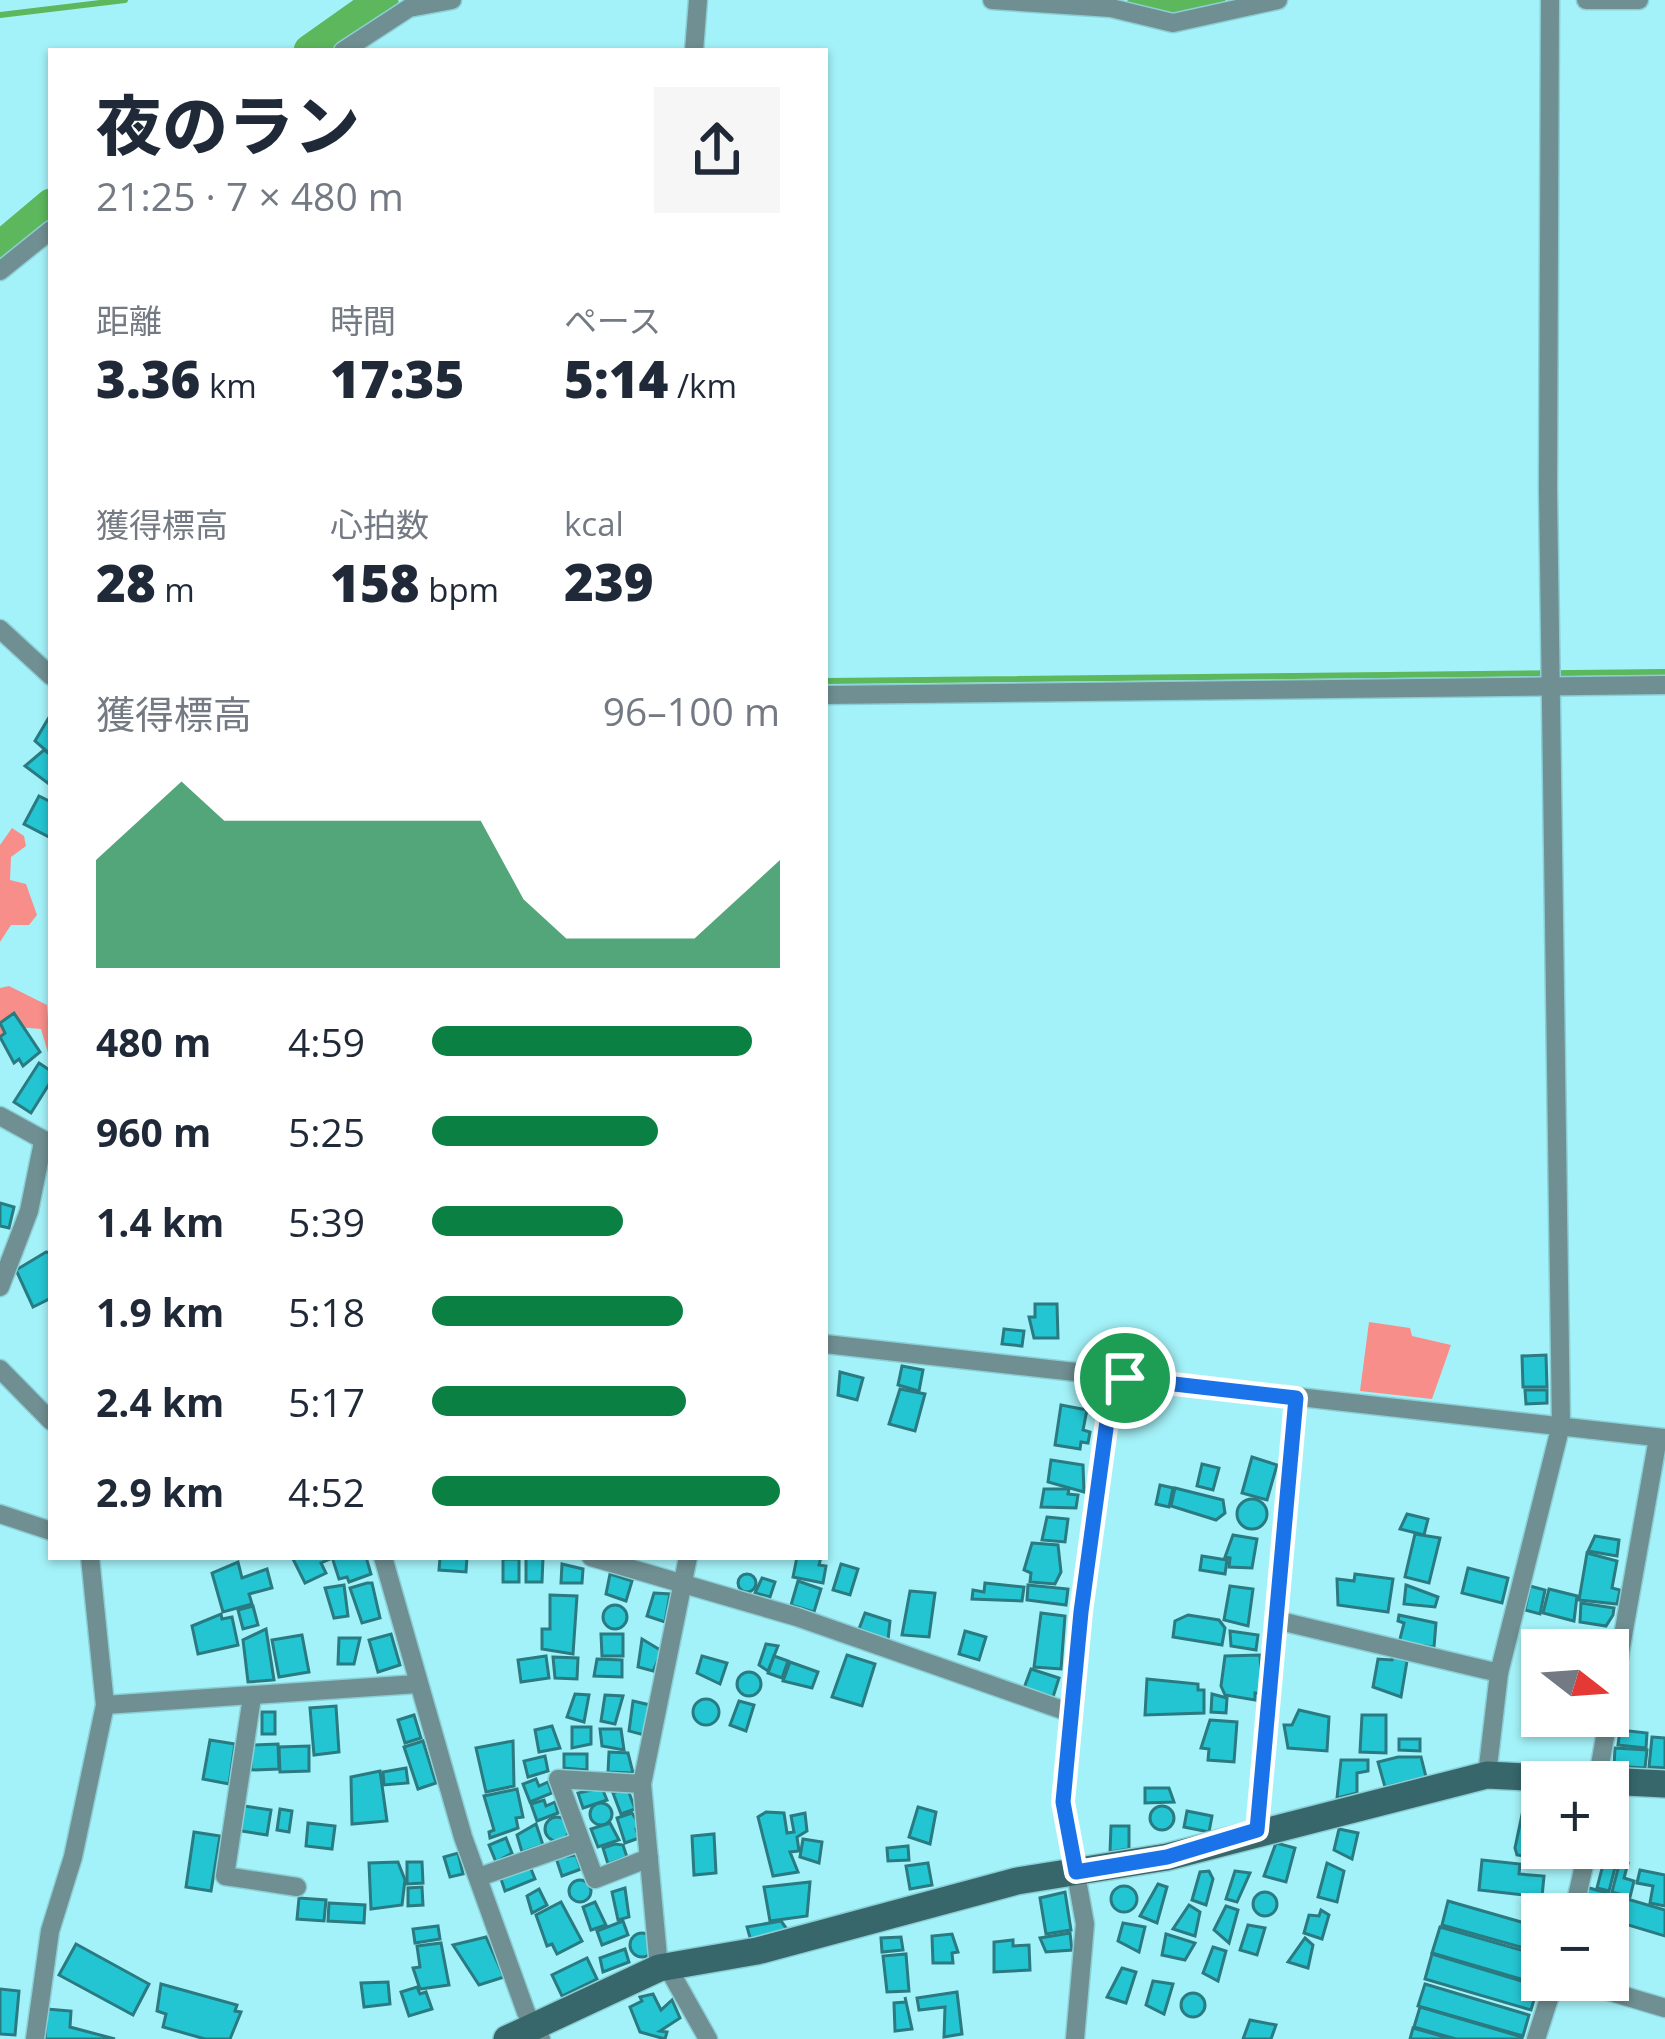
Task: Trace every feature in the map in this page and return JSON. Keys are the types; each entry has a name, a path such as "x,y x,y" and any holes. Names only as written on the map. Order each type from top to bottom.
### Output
{"street":[{"path":"348,48 409,8 452,0"},
{"path":"694,48 698,0"},
{"path":"992,0 1111,8 1173,23 1278,0"},
{"path":"1487,1775 1499,1672 1561,1425 1550,686 1550,0"},
{"path":"1586,0 1639,0"},
{"path":"0,271 48,232"},
{"path":"0,629 48,673"},
{"path":"828,695 1665,686"},
{"path":"0,1116 47,1143 29,1211 0,1287"},
{"path":"828,1344 1661,1438 1601,1761"},
{"path":"0,1370 48,1418"},
{"path":"1075,2039 1085,1924 1063,1802 1113,1377"},
{"path":"1257,1830 1296,1398"},
{"path":"0,1514 48,1530"},
{"path":"35,2039 50,1931 74,1857 105,1705 90,1560"},
{"path":"384,1560 417,1684 527,2035 663,1967 757,1951 1017,1881 1167,1857 1257,1830 1487,1775 1521,1777"},
{"path":"600,1560 797,1617 1070,1714"},
{"path":"687,1560 642,1784 663,1967 708,2039"},
{"path":"1276,1620 1499,1672"},
{"path":"105,1705 417,1684"},
{"path":"252,1696 225,1876 297,1888"},
{"path":"642,1784 558,1779 595,1879 649,1858"},
{"path":"1629,1782 1665,1784"},
{"path":"479,1877 579,1842"},
{"path":"1629,1997 1665,2008"},
{"path":"1536,2039 1548,2001"}],"shaded area":[{"path":"12,828 24,836 26,846 11,857 10,880 26,884 37,915 29,925 11,925 0,942 0,845"},
{"path":"9,986 47,1005 48,1053 41,1029 6,1026 0,1039 0,988"},
{"path":"1369,1322 1410,1328 1412,1336 1451,1345 1432,1399 1360,1391"}],"building":[{"path":"48,719 48,752 35,741"},
{"path":"44,750 48,753 48,783 25,766"},
{"path":"39,796 48,800 48,836 24,824"},
{"path":"14,1013 40,1052 23,1066 19,1059 14,1063 0,1037 5,1033 0,1023"},
{"path":"39,1063 48,1069 48,1086 31,1113 14,1102"},
{"path":"0,1203 14,1207 9,1228 0,1226"},
{"path":"48,1252 48,1300 33,1307 16,1270"},
{"path":"1035,1304 1057,1304 1058,1338 1034,1338 1029,1317 1035,1317"},
{"path":"1004,1329 1024,1331 1022,1346 1002,1344"},
{"path":"1546,1355 1547,1387 1523,1387 1522,1356"},
{"path":"902,1366 923,1370 919,1391 898,1385"},
{"path":"840,1372 863,1378 857,1400 838,1395"},
{"path":"900,1389 925,1394 915,1431 889,1424"},
{"path":"1525,1390 1547,1390 1547,1403 1526,1404"},
{"path":"1061,1405 1087,1410 1083,1430 1090,1432 1088,1443 1081,1442 1080,1449 1055,1445"},
{"path":"1252,1457 1277,1465 1267,1500 1242,1493"},
{"path":"1051,1460 1083,1465 1084,1492 1048,1482"},
{"path":"1202,1464 1219,1468 1213,1490 1197,1486"},
{"path":"1160,1485 1173,1488 1169,1507 1156,1504"},
{"path":"1175,1488 1223,1500 1225,1513 1216,1520 1171,1506"},
{"path":"1044,1489 1069,1489 1068,1494 1078,1495 1076,1508 1041,1507"},
{"path":"1252,1499 1263,1503 1267,1514 1263,1525 1252,1529 1241,1525 1237,1514 1241,1503"},
{"path":"1407,1514 1428,1519 1424,1535 1400,1529"},
{"path":"1047,1517 1068,1519 1065,1542 1042,1540"},
{"path":"1415,1534 1440,1538 1429,1583 1405,1577"},
{"path":"1233,1535 1257,1539 1252,1568 1229,1567 1230,1558 1225,1557"},
{"path":"1595,1536 1619,1540 1617,1556 1588,1551"},
{"path":"1032,1543 1058,1545 1061,1572 1055,1584 1030,1582 1031,1573 1024,1570"},
{"path":"1587,1553 1617,1561 1612,1588 1620,1590 1617,1604 1579,1600"},
{"path":"1202,1556 1227,1560 1225,1574 1200,1570"},
{"path":"294,1560 328,1560 321,1563 326,1573 305,1583"},
{"path":"333,1560 367,1560 371,1574 349,1582 347,1577 339,1579"},
{"path":"440,1560 467,1560 466,1572 439,1570"},
{"path":"503,1560 519,1560 519,1582 503,1582"},
{"path":"526,1560 543,1560 542,1582 526,1582"},
{"path":"796,1560 820,1560 819,1565 826,1566 823,1583 793,1577"},
{"path":"238,1562 242,1578 267,1569 272,1588 249,1594 252,1604 223,1612 212,1573"},
{"path":"562,1564 583,1569 582,1583 561,1583"},
{"path":"841,1564 858,1569 850,1595 833,1590"},
{"path":"1468,1568 1508,1578 1502,1603 1462,1593"},
{"path":"610,1574 632,1581 626,1601 606,1594"},
{"path":"747,1574 756,1583 747,1592 738,1583"},
{"path":"1355,1574 1393,1579 1388,1612 1338,1605 1337,1579 1354,1581"},
{"path":"762,1578 775,1582 770,1597 755,1593"},
{"path":"798,1581 821,1589 814,1612 791,1605"},
{"path":"372,1583 380,1618 362,1623 350,1588"},
{"path":"985,1583 1024,1587 1022,1601 972,1599 973,1590 984,1592"},
{"path":"344,1585 348,1616 334,1618 325,1588"},
{"path":"1028,1585 1068,1589 1066,1605 1027,1600"},
{"path":"1406,1585 1438,1597 1435,1607 1404,1604"},
{"path":"1230,1586 1253,1589 1248,1626 1224,1620"},
{"path":"1530,1586 1545,1590 1540,1614 1525,1610"},
{"path":"1549,1589 1577,1596 1574,1621 1543,1613"},
{"path":"910,1591 935,1593 929,1637 902,1635"},
{"path":"654,1593 670,1594 665,1622 647,1616"},
{"path":"550,1595 577,1596 573,1654 542,1649 542,1629 550,1629"},
{"path":"1581,1603 1614,1608 1613,1615 1606,1626 1580,1622"},
{"path":"615,1605 624,1608 624,1626 615,1629 606,1626 603,1617 606,1608"},
{"path":"253,1606 258,1625 243,1629 238,1610"},
{"path":"865,1613 890,1621 888,1640 859,1629"},
{"path":"1041,1613 1065,1616 1061,1669 1034,1667"},
{"path":"221,1614 222,1619 232,1617 238,1645 198,1654 192,1626"},
{"path":"1188,1615 1219,1620 1225,1628 1222,1645 1173,1637 1175,1621"},
{"path":"1399,1615 1436,1623 1434,1647 1399,1643 1404,1623 1398,1621"},
{"path":"266,1629 274,1680 248,1682 243,1640"},
{"path":"965,1631 986,1637 979,1660 959,1654"},
{"path":"1230,1631 1258,1635 1256,1650 1231,1646"},
{"path":"391,1634 400,1665 378,1672 369,1640"},
{"path":"601,1634 623,1634 623,1656 602,1656"},
{"path":"302,1635 309,1672 279,1677 272,1640"},
{"path":"339,1638 360,1638 354,1664 338,1664"},
{"path":"642,1639 662,1651 653,1671 638,1667"},
{"path":"766,1644 778,1646 768,1671 759,1665"},
{"path":"847,1655 875,1664 862,1706 832,1697"},
{"path":"1260,1655 1262,1694 1255,1693 1255,1700 1225,1695 1221,1686 1225,1656"},
{"path":"1393,1655 1407,1661 1401,1697 1373,1687 1378,1659 1392,1660"},
{"path":"546,1656 549,1678 521,1682 518,1660"},
{"path":"702,1656 727,1663 720,1684 697,1673"},
{"path":"774,1656 788,1661 782,1678 768,1673"},
{"path":"553,1657 578,1658 577,1679 555,1678"},
{"path":"597,1659 622,1660 622,1677 594,1676"},
{"path":"790,1662 818,1672 812,1688 783,1681"},
{"path":"1031,1669 1059,1678 1053,1697 1024,1688"},
{"path":"749,1672 758,1675 758,1693 749,1696 740,1693 737,1684 740,1675"},
{"path":"1147,1679 1198,1684 1198,1690 1204,1690 1204,1713 1145,1715"},
{"path":"575,1694 589,1695 584,1722 567,1717"},
{"path":"1212,1694 1227,1698 1226,1713 1211,1712"},
{"path":"605,1695 623,1696 615,1724 601,1721"},
{"path":"706,1699 719,1712 706,1725 693,1712"},
{"path":"633,1701 650,1705 644,1735 629,1731"},
{"path":"739,1701 754,1705 746,1731 730,1725"},
{"path":"336,1706 339,1752 314,1755 310,1708"},
{"path":"1299,1710 1329,1717 1327,1751 1288,1748 1284,1725 1292,1725"},
{"path":"262,1712 275,1712 275,1734 262,1734"},
{"path":"414,1715 421,1738 405,1743 398,1720"},
{"path":"1362,1715 1386,1715 1386,1753 1360,1752"},
{"path":"1210,1720 1237,1722 1234,1762 1208,1760 1209,1749 1201,1748"},
{"path":"552,1726 560,1748 539,1752 535,1730"},
{"path":"572,1727 591,1727 591,1744 572,1748"},
{"path":"600,1729 621,1729 624,1750 602,1746"},
{"path":"1629,1731 1647,1733 1646,1748 1618,1745 1619,1737 1629,1737"},
{"path":"1652,1737 1665,1738 1665,1768 1649,1767"},
{"path":"1399,1739 1420,1739 1420,1751 1399,1750"},
{"path":"210,1740 235,1744 229,1784 203,1779"},
{"path":"423,1741 436,1783 418,1789 404,1747"},
{"path":"513,1741 514,1786 486,1792 476,1748"},
{"path":"278,1744 279,1769 251,1770 251,1745"},
{"path":"309,1746 309,1771 280,1772 279,1747"},
{"path":"1615,1748 1647,1750 1645,1768 1614,1761"},
{"path":"609,1752 628,1753 633,1773 608,1772"},
{"path":"564,1754 587,1754 587,1770 564,1768"},
{"path":"545,1756 548,1771 528,1777 524,1761"},
{"path":"1421,1757 1426,1777 1385,1787 1378,1762"},
{"path":"1341,1760 1368,1760 1368,1771 1357,1773 1357,1793 1337,1798"},
{"path":"406,1768 408,1783 384,1785 383,1772"},
{"path":"380,1771 387,1821 352,1824 351,1777"},
{"path":"536,1779 539,1786 548,1782 552,1793 530,1802 523,1784"},
{"path":"627,1787 635,1809 621,1814 613,1793"},
{"path":"602,1788 607,1800 583,1808 578,1793"},
{"path":"1145,1788 1169,1788 1174,1802 1145,1803"},
{"path":"517,1789 523,1817 516,1818 518,1828 490,1838 494,1830 484,1796"},
{"path":"544,1800 546,1806 555,1802 558,1813 537,1821 531,1804"},
{"path":"601,1803 612,1814 601,1825 590,1814"},
{"path":"238,1805 271,1810 267,1835 235,1830"},
{"path":"1162,1806 1171,1809 1171,1827 1162,1830 1153,1827 1150,1818 1153,1809"},
{"path":"918,1807 936,1812 930,1844 909,1837"},
{"path":"280,1809 292,1811 289,1832 277,1830"},
{"path":"1187,1811 1212,1816 1209,1832 1184,1827"},
{"path":"766,1812 784,1813 787,1833 794,1832 791,1816 805,1813 807,1831 797,1837 799,1851 790,1852 798,1872 773,1876 758,1817"},
{"path":"632,1813 641,1827 636,1829 639,1838 625,1843 617,1818"},
{"path":"557,1817 569,1829 557,1841 545,1829"},
{"path":"1521,1820 1521,1856 1515,1848"},
{"path":"308,1823 335,1826 332,1849 306,1846"},
{"path":"610,1823 619,1840 598,1847 591,1829"},
{"path":"536,1824 543,1845 522,1852 517,1835"},
{"path":"1111,1826 1129,1826 1129,1849 1110,1852"},
{"path":"1339,1829 1358,1833 1352,1859 1334,1850"},
{"path":"194,1832 220,1836 211,1891 186,1887"},
{"path":"714,1834 716,1873 694,1875 692,1836"},
{"path":"506,1838 512,1853 496,1862 489,1845"},
{"path":"803,1839 822,1842 819,1863 800,1857"},
{"path":"1276,1843 1295,1848 1286,1882 1264,1876"},
{"path":"623,1845 627,1857 608,1864 603,1848"},
{"path":"908,1846 909,1860 888,1861 887,1848"},
{"path":"458,1853 463,1874 450,1877 444,1857"},
{"path":"576,1855 581,1869 562,1876 556,1858"},
{"path":"1482,1860 1520,1864 1519,1874 1544,1876 1542,1893 1479,1890"},
{"path":"398,1862 405,1880 402,1905 371,1909 369,1863"},
{"path":"407,1862 422,1862 423,1883 407,1884"},
{"path":"928,1863 932,1885 910,1889 906,1866"},
{"path":"1327,1863 1344,1871 1337,1902 1318,1897"},
{"path":"529,1864 535,1879 505,1891 500,1876"},
{"path":"1602,1869 1615,1869 1609,1891 1597,1888"},
{"path":"1618,1869 1626,1869 1624,1878 1634,1881 1630,1897 1612,1892"},
{"path":"1640,1870 1665,1875 1665,1906 1650,1903 1653,1886 1637,1883"},
{"path":"1209,1871 1213,1879 1206,1905 1192,1900 1200,1872"},
{"path":"1235,1871 1250,1873 1237,1902 1226,1899"},
{"path":"580,1880 591,1891 580,1902 569,1891"},
{"path":"810,1882 807,1916 770,1921 764,1887"},
{"path":"1158,1884 1167,1887 1157,1923 1140,1916"},
{"path":"1124,1886 1137,1899 1124,1912 1111,1899"},
{"path":"422,1887 423,1905 408,1906 408,1888"},
{"path":"625,1888 629,1917 618,1920 612,1892"},
{"path":"539,1889 547,1905 532,1913 527,1896"},
{"path":"1065,1892 1071,1930 1046,1934 1040,1898"},
{"path":"1265,1892 1274,1895 1274,1913 1265,1916 1256,1913 1253,1904 1256,1895"},
{"path":"299,1898 326,1900 324,1921 297,1919"},
{"path":"1629,1900 1665,1910 1665,1936 1629,1925"},
{"path":"1448,1901 1521,1922 1521,1947 1442,1925"},
{"path":"561,1902 582,1941 557,1954 552,1944 547,1946 536,1915"},
{"path":"595,1902 606,1925 591,1930 583,1907"},
{"path":"329,1903 365,1905 364,1923 328,1921"},
{"path":"1189,1905 1200,1912 1195,1936 1173,1929"},
{"path":"1226,1906 1238,1910 1229,1943 1214,1930"},
{"path":"1321,1910 1329,1915 1322,1939 1304,1933 1309,1915 1319,1916"},
{"path":"623,1921 628,1935 602,1945 597,1931"},
{"path":"781,1921 789,1932 751,1941 747,1927"},
{"path":"1123,1923 1145,1927 1139,1952 1118,1941"},
{"path":"1248,1925 1265,1928 1257,1955 1240,1950"},
{"path":"438,1926 440,1939 415,1943 413,1929"},
{"path":"1440,1927 1521,1950 1521,1979 1432,1953"},
{"path":"642,1933 654,1945 642,1957 630,1945"},
{"path":"1070,1933 1072,1950 1046,1952 1040,1938"},
{"path":"952,1934 958,1952 952,1953 953,1963 933,1963 932,1936"},
{"path":"1166,1934 1195,1943 1185,1960 1162,1955"},
{"path":"486,1937 504,1977 479,1985 453,1945"},
{"path":"901,1937 903,1950 882,1952 881,1938"},
{"path":"1305,1938 1313,1945 1308,1968 1288,1962"},
{"path":"1013,1940 1013,1946 1029,1945 1030,1970 994,1972 994,1942"},
{"path":"441,1943 449,1985 420,1989 413,1968 420,1967 417,1946"},
{"path":"76,1944 149,1984 133,2015 59,1975"},
{"path":"1213,1947 1226,1951 1218,1981 1203,1973"},
{"path":"625,1949 629,1962 603,1972 600,1958"},
{"path":"906,1954 909,1991 887,1992 883,1956"},
{"path":"1432,1954 1521,1981 1521,2001 1534,2001 1531,2010 1425,1979"},
{"path":"587,1958 597,1979 562,1996 552,1975"},
{"path":"1122,1968 1136,1972 1126,2003 1107,1997"},
{"path":"1153,1981 1173,1984 1164,2014 1146,2005"},
{"path":"388,1982 390,2004 364,2007 361,1983"},
{"path":"161,1984 237,2005 235,2011 241,2012 230,2039 205,2039 163,2027 166,2014 157,2011"},
{"path":"1425,1984 1529,2015 1523,2036 1418,2006"},
{"path":"417,1987 420,1994 426,1992 432,2009 409,2016 401,1992"},
{"path":"0,1989 19,1991 15,2035 0,2034"},
{"path":"957,1992 962,2034 944,2037 945,2007 919,2010 917,1998"},
{"path":"1193,1993 1202,1996 1202,2014 1193,2017 1184,2014 1181,2005 1184,1996"},
{"path":"653,1994 661,2010 672,2000 680,2018 660,2031 667,2032 665,2039 640,2032 630,2007 642,2001 640,1997"},
{"path":"905,1997 912,2029 895,2031 894,2003 906,2002"},
{"path":"1420,2007 1522,2039 1456,2039 1414,2027"},
{"path":"47,2009 71,2011 70,2027 115,2039 45,2039"},
{"path":"1250,2020 1276,2025 1271,2039 1243,2039"},
{"path":"1413,2028 1452,2039 1410,2039"}],"waterway":[{"path":"0,15 125,0"},
{"path":"314,48 382,0"},
{"path":"1144,0 1186,6 1209,0"},
{"path":"0,248 48,208"},
{"path":"828,681 1665,672"}],"route":[{"path":"1113,1377 1125,1378 1296,1398 1257,1830 1167,1857 1076,1872 1063,1802 1070,1714 1102,1443 1113,1377"}]}
